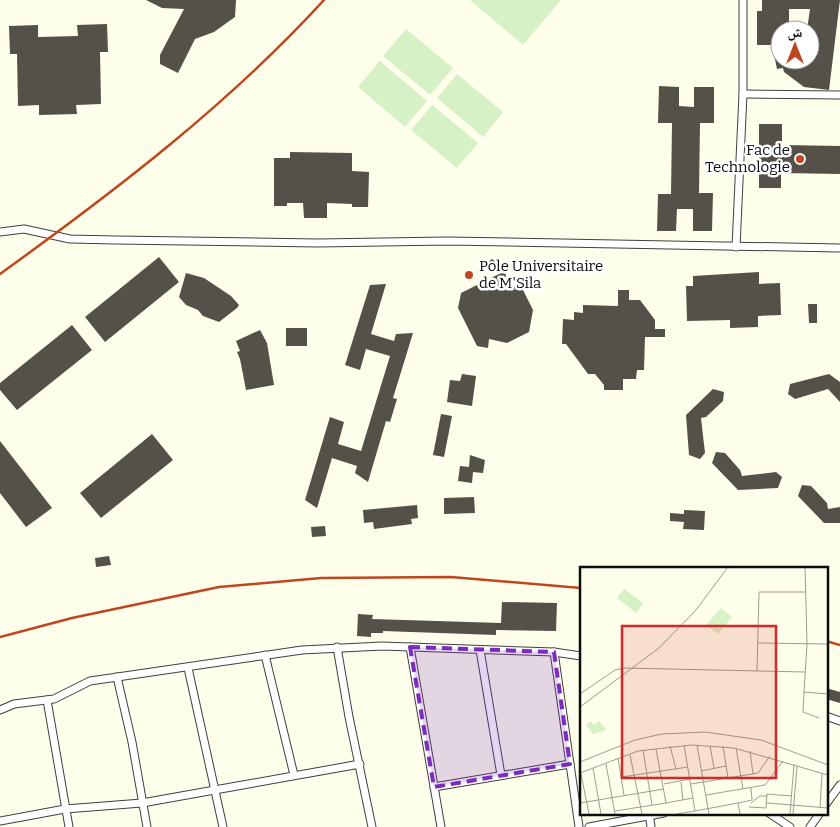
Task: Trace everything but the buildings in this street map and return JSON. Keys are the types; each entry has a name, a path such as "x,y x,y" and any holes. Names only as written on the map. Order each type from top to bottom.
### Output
{"street":[{"path":"736,247 743,94 743,0"},
{"path":"743,94 840,95"},
{"path":"0,232 24,229 70,239 116,240 318,243 447,241 840,248"},
{"path":"338,647 349,717 372,827"},
{"path":"0,710 14,704 62,696 82,683 264,655 338,647 410,647 554,652 580,656"},
{"path":"410,647 441,827"},
{"path":"480,650 501,775"},
{"path":"554,652 579,827"},
{"path":"264,655 294,775"},
{"path":"188,668 223,827"},
{"path":"117,677 132,742 147,827"},
{"path":"47,700 69,827"},
{"path":"828,717 840,721"},
{"path":"1,827 0,821 65,808 142,803 360,764"},
{"path":"434,787 570,764"},
{"path":"828,801 840,785"},
{"path":"770,814 790,827"},
{"path":"810,827 819,814"},
{"path":"589,827 649,815 651,827"}],"highlighted area":[{"path":"410,647 554,652 570,764 434,787"}],"green space":[{"path":"470,0 561,0 523,45"},
{"path":"406,29 453,68 430,95 383,56"},
{"path":"380,61 427,101 405,127 358,87"},
{"path":"457,74 503,112 483,137 437,98"},
{"path":"432,105 478,143 457,168 411,130"}],"railway":[{"path":"0,274 128,179 210,111 287,39 324,0"},
{"path":"0,637 72,618 219,587 321,578 451,577 580,588"},
{"path":"828,642 840,645"}],"place":[{"name":"Fac de Technologie","path":"800,159"},
{"name":"Pôle Universitaire de M'Sila","path":"469,275"}]}
